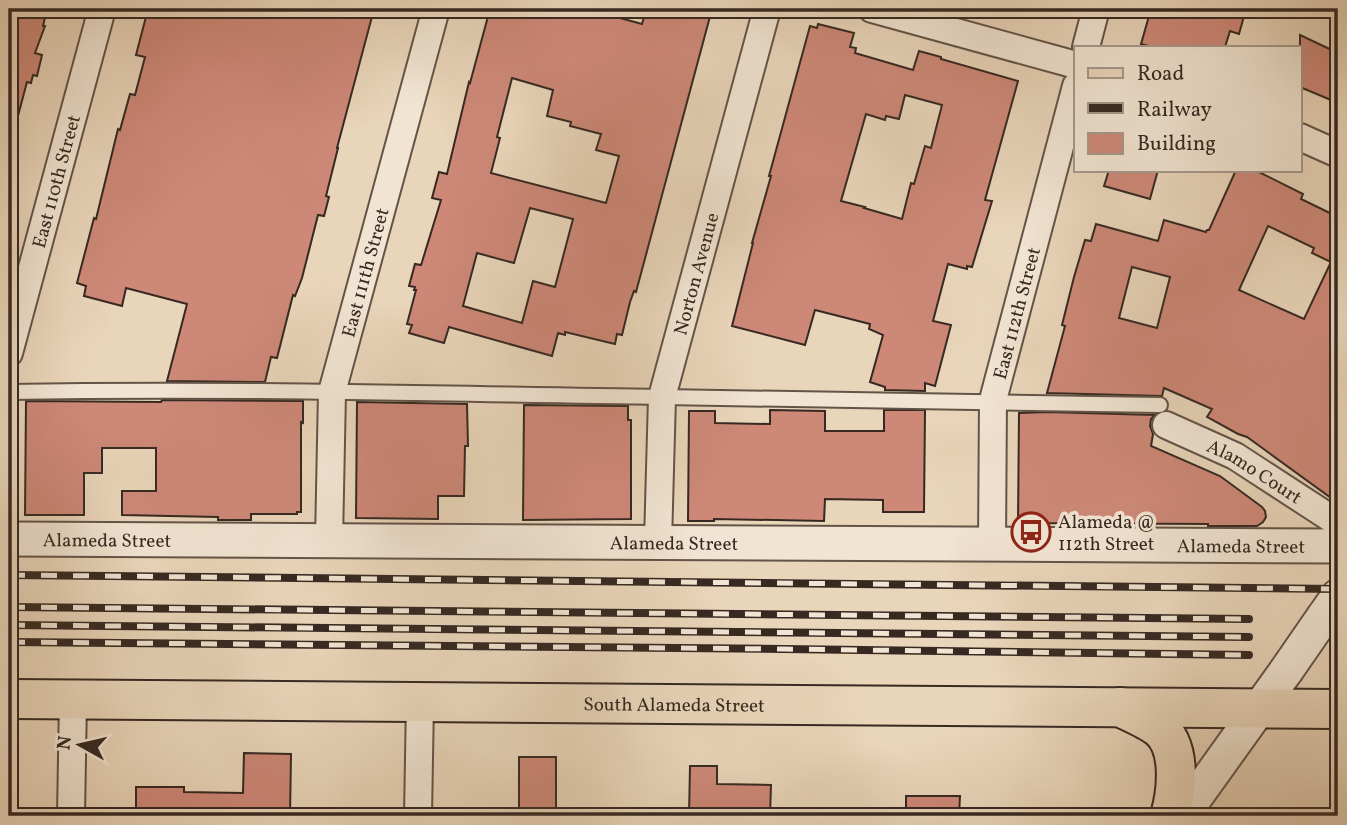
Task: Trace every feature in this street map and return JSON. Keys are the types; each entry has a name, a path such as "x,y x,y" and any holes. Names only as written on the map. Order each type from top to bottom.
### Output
{"main road":[{"name":"South Alameda Street","path":"9,699 1338,709"},
{"path":"1118,706 1159,728 1171,743 1176,769 1170,816"}],"street":[{"name":"East 110th Street","path":"9,353 102,9"},
{"name":"East 111th Street","path":"330,541 332,392 436,9"},
{"name":"Norton Avenue","path":"658,542 662,397 767,9"},
{"path":"872,9 1074,64"},
{"path":"1086,46 1096,9"},
{"name":"East 112th Street","path":"992,544 993,400 1074,94"},
{"path":"1302,138 1338,154"},
{"name":"Alamo Court","path":"1163,415 1235,456 1338,523"},
{"name":"Alameda Street","path":"9,539 1338,545"},
{"path":"1182,816 1331,606"},
{"path":"71,816 73,700"},
{"path":"418,816 420,701"}],"lane":[{"path":"9,392 142,389 993,400 1163,415"}],"building":[{"path":"9,9 47,9 45,26 35,53 42,55 37,76 33,75 31,83 27,82 15,127 9,126"},
{"path":"148,9 195,9 224,16 226,9 238,9 270,17 272,9 374,9 337,148 324,216 318,215 277,358 271,357 265,382 167,381 187,304 126,288 122,306 84,296 86,286 77,283 118,129 120,130 130,94 135,95 145,57 136,55"},
{"path":"490,9 587,9 642,24 646,9 712,9 636,292 634,291 630,302 622,335 617,334 615,344 565,332 565,335 558,333 552,356 449,327 444,343 409,333 412,325 407,324 416,290 415,287 409,286 415,264 421,265 441,200 432,198 439,172 447,174","holes":["512,78 553,90 547,116 571,122 570,126 601,134 596,150 619,156 606,203 491,173","530,208 573,219 555,287 533,281 522,323 463,306 477,253 514,263"]},
{"path":"1151,9 1246,9 1239,34 1230,31 1225,46 1141,44"},
{"path":"818,24 854,33 850,47 856,48 855,53 913,70 919,51 1018,81 985,200 992,201 972,267 967,266 967,269 948,264 933,321 951,325 935,386 925,383 925,391 885,390 885,387 870,382 883,335 869,329 870,324 815,310 805,345 732,326 810,26 817,28","holes":["905,95 942,105 931,148 925,146 914,184 911,183 902,219 841,201 866,114 885,120 886,116 899,119"]},
{"path":"1300,35 1338,53 1338,103 1302,88"},
{"path":"1108,172 1157,172 1150,199 1104,186"},
{"path":"1235,172 1259,172 1303,194 1301,199 1338,217 1338,503 1247,437 1207,417 1212,409 1164,388 1162,396 1047,393 1065,326 1062,325 1074,277 1085,240 1091,241 1096,224 1158,241 1164,220 1206,232","holes":["1268,226 1314,248 1312,253 1331,262 1304,319 1239,290","1132,267 1170,277 1157,328 1119,318"]},
{"path":"26,401 303,401 301,512 251,514 251,520 122,515 122,491 156,491 156,448 102,448 102,473 84,473 84,515 25,515"},
{"path":"357,402 467,404 468,446 465,446 464,496 438,496 438,519 356,518"},
{"path":"524,405 628,406 628,420 631,420 631,519 523,520"},
{"path":"770,410 825,411 825,431 884,431 884,410 925,410 924,512 883,512 883,500 825,499 824,521 688,521 689,411 715,411 715,423 770,424"},
{"path":"1019,413 1155,415 1150,426 1153,434 1151,446 1220,476 1262,507 1266,517 1257,526 1018,523"},
{"path":"244,753 291,754 290,816 136,816 136,787 184,787 184,792 243,793"},
{"path":"519,757 556,757 556,812 519,812"},
{"path":"690,766 717,766 717,784 771,785 770,816 689,816"},
{"path":"906,796 960,796 959,816 906,816"}],"railway":[{"path":"9,575 1338,589"},
{"path":"9,607 1249,619"},
{"path":"9,625 1249,637"},
{"path":"9,642 1249,655"}],"place":[{"name":"Alameda @ 112th Street","path":"1031,532"}]}
